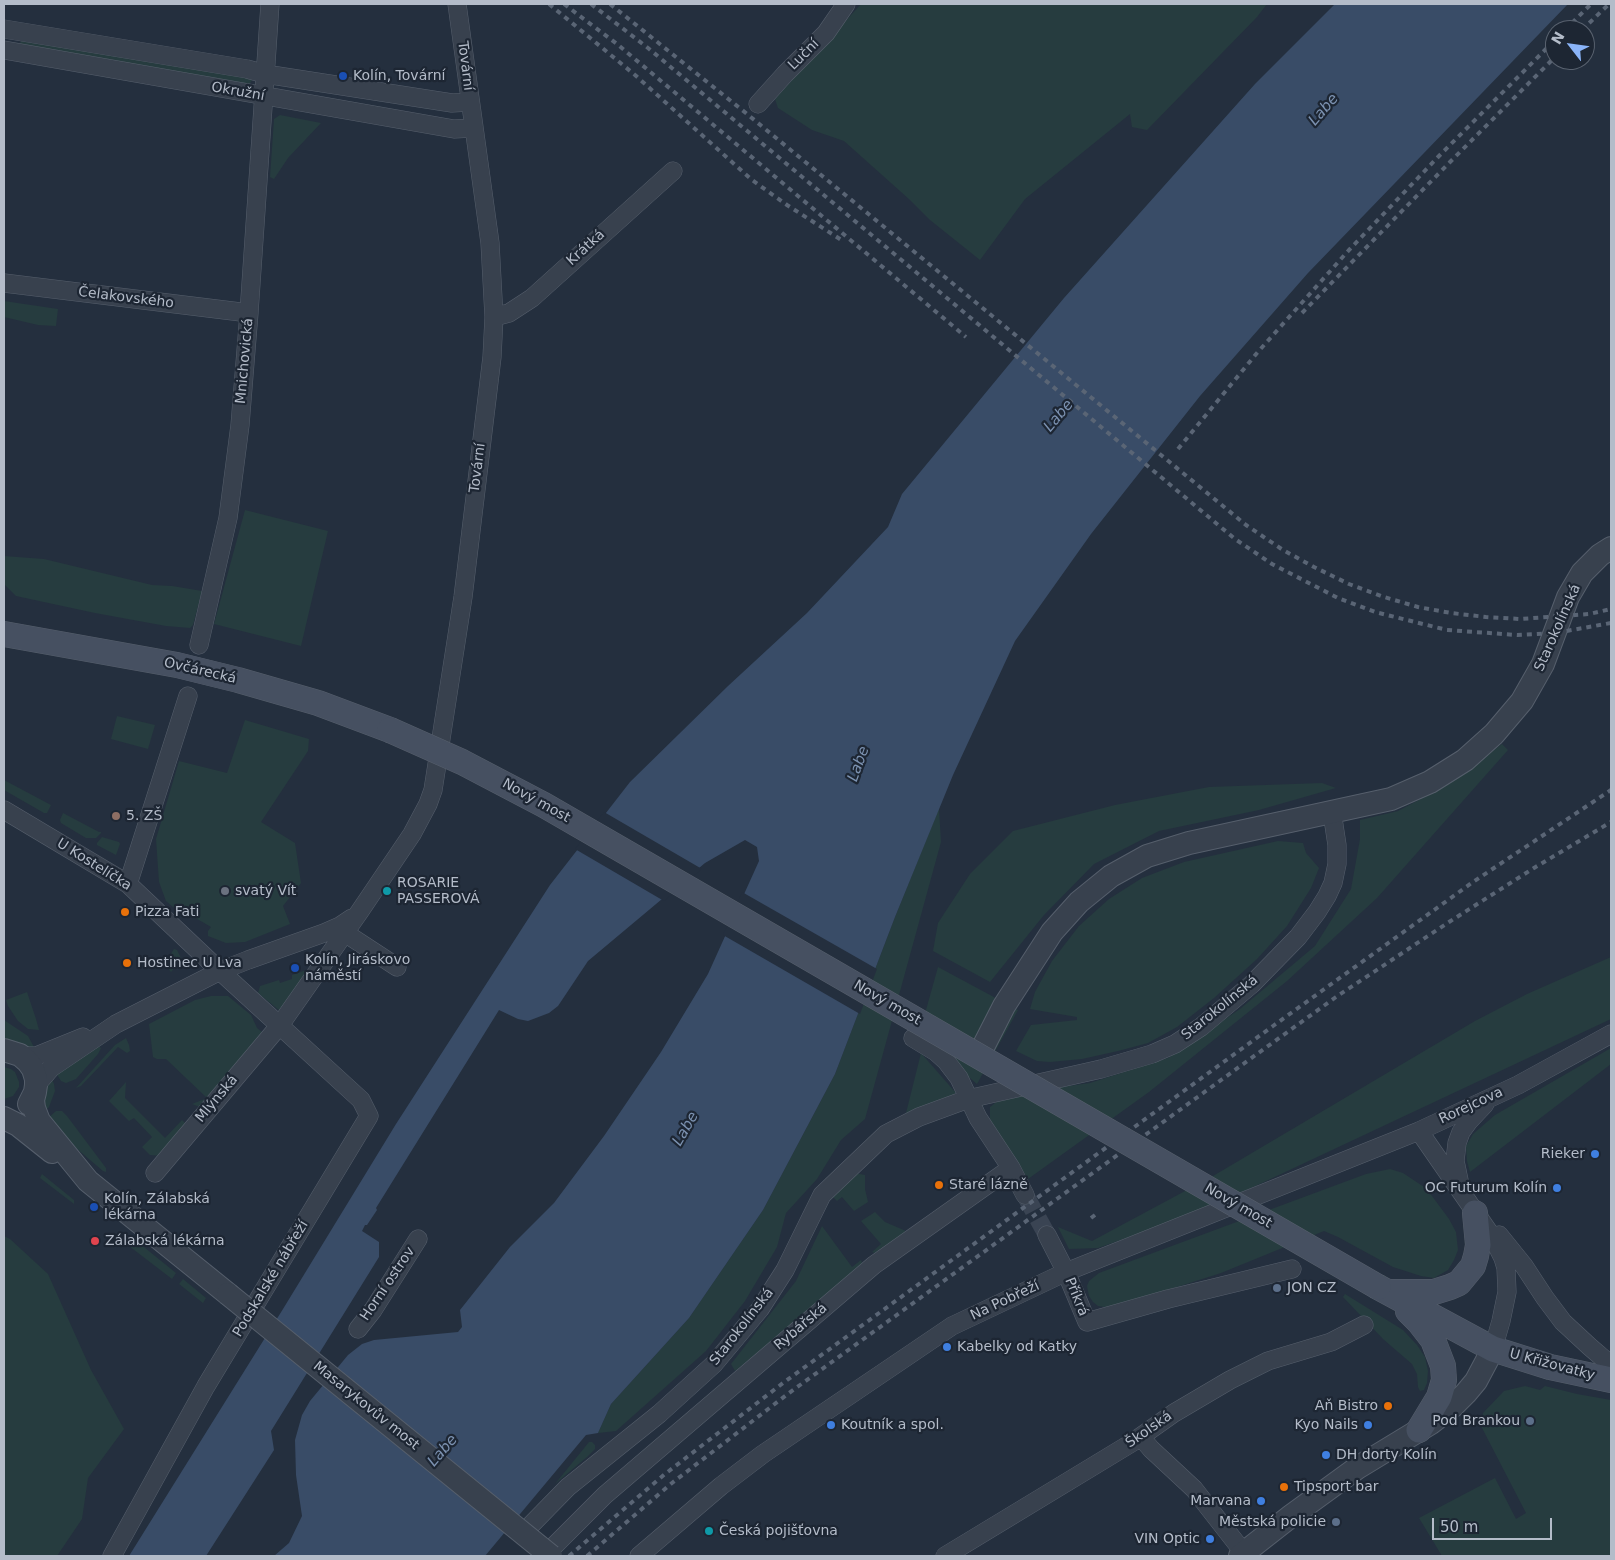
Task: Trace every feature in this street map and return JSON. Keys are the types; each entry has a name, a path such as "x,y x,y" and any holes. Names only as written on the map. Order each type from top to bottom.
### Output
{"main road":[{"name":"Ovčárecká","path":"9,639 168,664 238,680 318,703 390,730"},
{"name":"Nový most","path":"390,730 462,762 544,805 1383,1290"},
{"path":"1383,1290 1434,1292 1459,1282 1473,1266 1478,1245 1470,1206"},
{"path":"1383,1290 1427,1330 1437,1347 1444,1366 1442,1388 1434,1407 1419,1430"},
{"name":"U Křižovatky","path":"1383,1290 1493,1348 1550,1367 1611,1380"}],"street":[{"name":"Mnichovická","path":"200,645 228,518 240,425 270,4"},
{"name":"Tovární","path":"345,933 412,834 428,804 433,790 463,597 492,357 494,317 490,243 457,4"},
{"name":"Luční","path":"758,104 784,74 826,33 846,4"},
{"name":"Okružní","path":"4,28 246,69 265,74"},
{"name":"Okružní","path":"4,50 454,129 474,128"},
{"path":"265,74 452,103 470,102"},
{"name":"Krátká","path":"494,317 509,313 532,298 672,171"},
{"name":"Čelakovského","path":"4,283 249,312"},
{"name":"Starokolínská","path":"979,1055 1004,1006 1033,960 1064,918 1094,888 1118,872 1147,856 1188,843 1391,799 1430,782 1465,760 1494,734 1522,701 1543,664 1568,597 1582,573 1600,555 1611,548"},
{"path":"128,884 188,696"},
{"name":"U Kostelíčka","path":"4,810 128,884 280,1025"},
{"name":"Starokolínská","path":"528,1527 568,1487 659,1414 714,1364 760,1309 785,1270 822,1195 886,1134 919,1117 968,1098 1131,1061 1175,1044 1201,1027 1252,984 1298,937 1322,905 1333,884 1337,864 1337,845 1332,812"},
{"path":"8,1049 26,1056 43,1054 116,1024 220,971 340,926 360,911"},
{"path":"345,933 397,967"},
{"name":"Mlýnská","path":"155,1173 280,1025 345,933"},
{"path":"88,1181 39,1121 33,1100 38,1083 51,1068 116,1024"},
{"name":"Podskalské nábřeží","path":"112,1556 206,1386 369,1116 361,1100 280,1025"},
{"name":"Rorejcova","path":"1418,1131 1491,1098 1611,1034"},
{"path":"913,1038 936,1052 946,1061 959,1078 978,1118 1011,1168 1025,1194"},
{"path":"4,1117 14,1114 29,1104 35,1092 36,1079 33,1069 24,1058 8,1049"},
{"path":"1491,1098 1469,1121 1461,1132 1457,1143 1456,1172 1470,1206 1511,1249 1563,1322 1611,1364"},
{"path":"4,1117 18,1125 88,1181"},
{"path":"1141,1437 1151,1449 1194,1489 1242,1555 1291,1516 1357,1468 1419,1430 1442,1414 1466,1393 1480,1375 1493,1348 1505,1307 1507,1292 1506,1268 1499,1248 1418,1131"},
{"name":"Na Pobřeží","path":"640,1556 721,1486 763,1454 952,1326 1066,1272 1418,1131"},
{"name":"Rybářská","path":"544,1556 604,1495 874,1265 1011,1168"},
{"name":"Masarykovův most","path":"88,1181 228,1294 528,1527 551,1556"},
{"name":"Příkrá","path":"1047,1235 1066,1272 1087,1322 1168,1299 1292,1269"},
{"name":"Horní ostrov","path":"358,1328 373,1310 418,1239"},
{"name":"Školská","path":"945,1556 1141,1437 1174,1413 1230,1380 1268,1361 1331,1342 1364,1325"}],"green space":[{"path":"861,4 1267,4 1257,17 1147,130 1132,127 1130,114 1025,199 980,260 930,220 844,141 812,130 778,108 775,99"},
{"path":"22,37 251,77 252,80 249,85 20,44"},
{"path":"280,115 321,123 288,158 274,179 270,177 274,119"},
{"path":"4,301 58,309 56,326 38,325 4,317"},
{"path":"245,510 328,531 301,646 214,624"},
{"path":"4,556 44,559 152,585 202,591 193,625 190,628 166,626 16,596 4,584"},
{"path":"117,716 155,725 148,749 111,739"},
{"path":"245,720 309,739 308,751 261,822 295,843 301,883 283,906 290,924 245,942 226,943 208,936 208,931 211,927 187,913 180,913 166,901 159,882 156,839 179,761 227,773"},
{"path":"1502,744 1508,750 1377,898 1287,981 1149,1092 1028,1179 990,1121 990,1107 1005,1095 1090,1083 1168,1058 1240,1009 1315,946 1351,889 1360,839 1360,820 1398,811 1449,784"},
{"path":"4,780 51,805 47,813 4,790"},
{"path":"1322,783 1336,788 1259,810 1159,831 1094,864 1044,915 990,982 933,951 938,923 970,874 1013,831 1115,805 1209,787"},
{"path":"939,808 941,842 865,1119 841,1140 817,1179 786,1213 777,1247 745,1301 706,1351 616,1431 598,1433 611,1404 689,1318 763,1210 835,1074"},
{"path":"63,813 101,833 96,838 86,838 61,823 60,820"},
{"path":"102,837 119,842 116,855 97,845"},
{"path":"1278,841 1303,843 1306,853 1319,868 1311,888 1287,926 1257,959 1214,998 1177,1027 1148,1043 1082,1059 1050,1062 1037,1061 1016,1051 1031,1025 1077,1020 1077,1017 1030,1009 1035,992 1052,961 1079,926 1109,899 1142,878 1184,862"},
{"path":"174,949 177,950 181,958 180,962 171,972 164,964"},
{"path":"1611,957 1611,1019 1198,1213 1098,1248 1069,1249 1058,1227 1092,1241 1213,1176 1475,1021 1527,994"},
{"path":"938,967 1018,1010 977,1084 919,1035"},
{"path":"312,968 280,1011 258,993 260,986 279,980 280,983 292,979 292,975"},
{"path":"27,992 39,1030 28,1029 18,1021 6,1000"},
{"path":"211,996 228,996 251,1015 257,1028 262,1032 258,1044 208,1105 200,1107 192,1104 207,1098 166,1059 153,1057 149,1024 195,1000"},
{"path":"4,1020 28,1036 35,1049 13,1043 4,1037"},
{"path":"126,1038 130,1051 127,1053 118,1047 81,1086 76,1088 115,1045"},
{"path":"98,1046 101,1048 98,1054 76,1079 66,1083 61,1081 56,1073"},
{"path":"1611,1048 1611,1064 1470,1172 1466,1146 1473,1134 1495,1115"},
{"path":"921,1053 956,1093 904,1121"},
{"path":"4,1067 15,1072 19,1087 13,1096 4,1099"},
{"path":"51,1077 55,1091 49,1107 43,1113 44,1089"},
{"path":"126,1082 125,1098 165,1138 182,1120 186,1124 162,1156 150,1155 142,1147 152,1137 134,1118 129,1121 109,1101"},
{"path":"56,1111 62,1111 67,1116 106,1168 106,1172 76,1148 65,1142 47,1119"},
{"path":"1390,1169 1403,1173 1424,1187 1449,1219 1456,1232 1458,1250 1454,1260 1448,1270 1434,1278 1393,1267 1324,1231 1221,1273 1111,1308 1098,1306 1089,1296 1087,1286 1089,1281 1099,1273 1366,1174"},
{"path":"854,1173 865,1175 865,1189 868,1202 854,1211 842,1197 837,1201 833,1197"},
{"path":"42,1174 74,1200 74,1204 40,1178"},
{"path":"875,1212 885,1222 906,1231 882,1250 875,1253 872,1252 881,1244 861,1221"},
{"path":"822,1226 852,1267 861,1260 861,1268 735,1371 731,1364 796,1281"},
{"path":"4,1236 10,1239 48,1274 91,1370 124,1429 88,1478 82,1519 57,1556 4,1556"},
{"path":"134,1239 176,1273 172,1279 129,1246"},
{"path":"183,1279 206,1298 203,1303 179,1284"},
{"path":"1345,1294 1403,1330 1417,1345 1425,1357 1428,1371 1424,1390 1420,1391 1418,1387 1417,1374 1412,1364 1383,1339 1343,1297"},
{"path":"1525,1386 1540,1390 1545,1386 1611,1400 1611,1556 1442,1556 1419,1518 1495,1478 1516,1519 1526,1513 1481,1426 1483,1413 1504,1391"},
{"path":"589,1442 595,1445 595,1449 555,1484"}],"water":[{"name":"Labe","path":"1335,4 1568,4 1553,20 1545,20 1545,28 1308,273 1200,396 1091,534 1015,641 953,775 895,917 835,1074 763,1210 689,1318 611,1404 598,1433 586,1435 485,1556 274,1556 289,1543 302,1516 296,1475 295,1440 302,1415 310,1401 348,1355 362,1344 374,1340 458,1332 462,1327 460,1310 510,1247 554,1203 604,1136 661,1052 708,974 759,861 757,847 745,840 705,863 588,961 558,1006 549,1013 528,1021 518,1019 499,1010 376,1208 377,1210 367,1225 365,1225 362,1231 379,1242 379,1257 271,1431 274,1450 206,1556 129,1556 396,1124 550,885 630,782 728,686 807,613 888,527 902,494 1064,298 1255,84"}],"pier":[{"path":"604,812 702,869 664,901 575,849"},
{"path":"742,892 877,969 860,1014 723,935"}],"tunnel":[{"path":"1025,1195 1047,1235"}],"railway":[{"path":"549,4 635,75 752,180 843,241"},
{"path":"564,4 617,44 966,337"},
{"path":"591,4 648,48 1235,539 1272,564 1338,598 1375,612 1447,630 1517,635 1555,633 1611,623"},
{"path":"610,4 747,114 1246,525 1283,550 1349,584 1418,607 1451,613 1520,619 1589,614 1611,609"},
{"path":"1575,20 1591,4"},
{"path":"1592,20 1609,4"},
{"path":"1178,449 1257,353 1349,250 1438,157 1545,50"},
{"path":"1302,313 1545,67"},
{"path":"569,1556 665,1474 783,1383 1473,882 1611,790"},
{"path":"587,1556 672,1483 789,1393 1336,997 1449,922 1611,822"},
{"path":"1091,1218 1095,1215"}],"place":[{"name":"Kolín, Tovární","path":"343,76"},
{"name":"5. ZŠ","path":"116,816"},
{"name":"svatý Vít","path":"225,891"},
{"name":"ROSARIE PASSEROVÁ","path":"387,891"},
{"name":"Pizza Fati","path":"125,912"},
{"name":"Hostinec U Lva","path":"127,963"},
{"name":"Kolín, Jiráskovo náměstí","path":"295,968"},
{"name":"Rieker","path":"1595,1154"},
{"name":"Staré lázně","path":"939,1185"},
{"name":"OC Futurum Kolín","path":"1557,1188"},
{"name":"Kolín, Zálabská lékárna","path":"94,1207"},
{"name":"Zálabská lékárna","path":"95,1241"},
{"name":"JON CZ","path":"1277,1288"},
{"name":"Kabelky od Katky","path":"947,1347"},
{"name":"Aň Bistro","path":"1388,1406"},
{"name":"Pod Brankou","path":"1530,1421"},
{"name":"Koutník a spol.","path":"831,1425"},
{"name":"Kyo Nails","path":"1368,1425"},
{"name":"DH dorty Kolín","path":"1326,1455"},
{"name":"Tipsport bar","path":"1284,1487"},
{"name":"Marvana","path":"1261,1501"},
{"name":"Městská policie","path":"1336,1522"},
{"name":"Česká pojišťovna","path":"709,1531"},
{"name":"VIN Optic","path":"1210,1539"}]}
